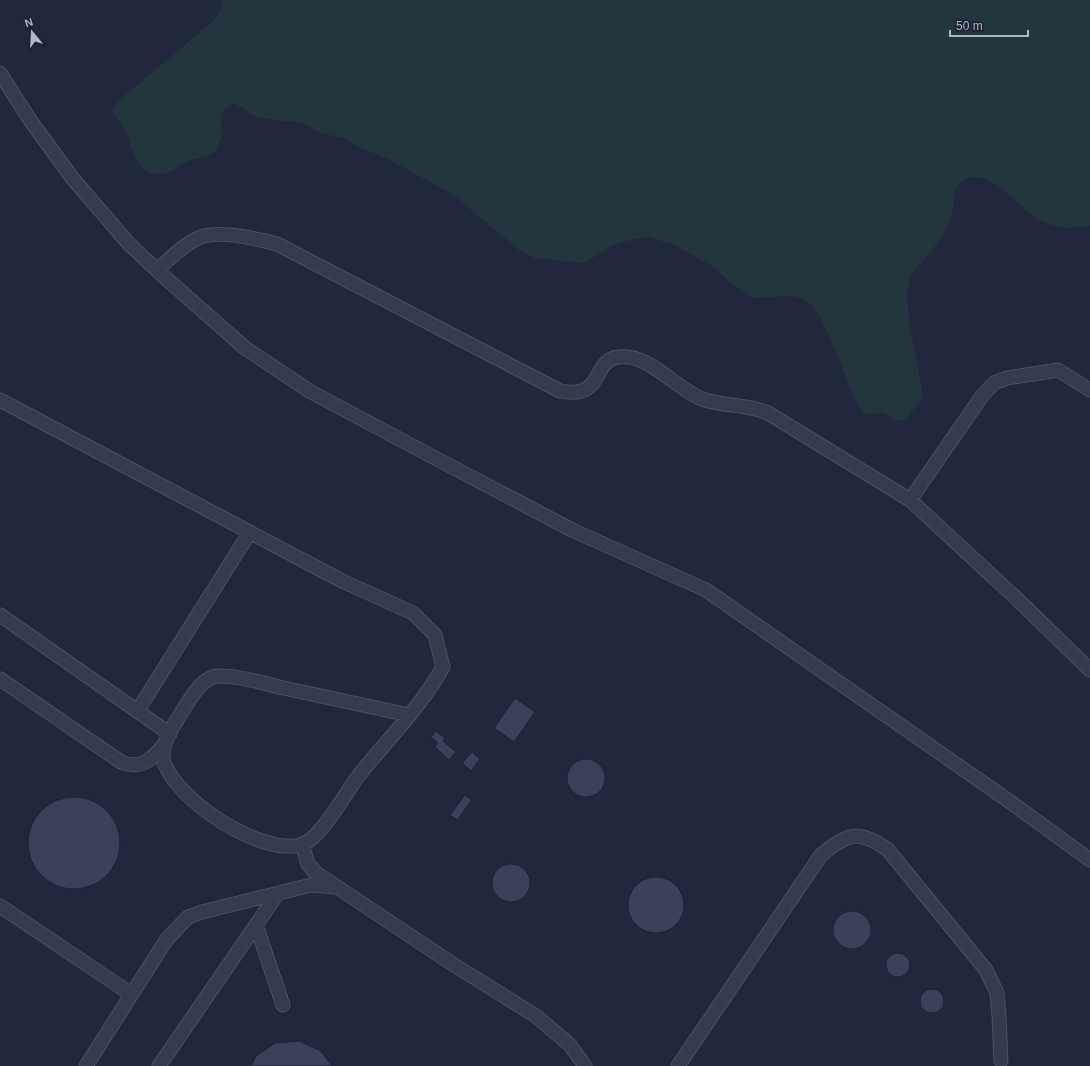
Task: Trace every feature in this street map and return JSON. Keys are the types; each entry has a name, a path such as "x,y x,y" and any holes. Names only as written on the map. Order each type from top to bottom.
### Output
{"street":[{"path":"0,73 30,120 73,179 129,244 235,340 311,392 572,530 706,590 996,791 1090,860"},
{"path":"156,270 201,237 214,234 262,240 278,244 560,392 574,394 583,392 590,387 607,362 618,356 633,358 648,364 701,398 716,403 753,406 768,413 910,500 1016,598 1090,670"},
{"path":"910,500 982,396 994,383 1007,378 1058,370 1090,390"},
{"path":"0,400 342,581 413,613 435,635 443,667 428,692 358,777 332,815 316,834 302,844 286,846 258,840 223,824 176,784 164,761 167,740"},
{"path":"138,710 250,532"},
{"path":"0,616 138,710 167,740"},
{"path":"0,679 121,762 128,765 141,765 150,760 167,740 195,690 213,677 243,679 409,715"},
{"path":"678,1066 821,855 839,841 850,836 865,837 876,841 888,850 986,970 997,993 1000,1061"},
{"path":"302,844 308,864 316,873 451,963 536,1016 570,1045 584,1066"},
{"path":"86,1066 167,939 188,917 202,912 311,885 338,887"},
{"path":"159,1066 278,893"},
{"path":"0,906 131,994"},
{"path":"256,924 283,1005"}],"shaded area":[{"path":"223,0 1090,0 1090,225 1066,228 1054,226 1034,217 995,184 985,179 974,177 960,183 954,193 953,210 943,235 912,275 908,286 909,316 923,397 906,420 896,421 888,415 882,413 865,415 854,399 838,356 822,321 812,305 804,299 792,296 753,298 728,281 712,266 672,244 647,237 630,240 613,245 588,261 581,263 535,258 520,251 452,194 384,157 362,149 345,139 318,132 303,123 258,118 234,103 227,107 221,116 221,138 216,149 210,155 185,162 162,174 153,173 146,170 140,166 133,152 125,129 112,112 116,103 213,21 219,13"}],"building":[{"path":"515,698 535,712 514,742 494,728"},
{"path":"436,731 445,738 443,741 456,752 449,760 435,747 438,743 431,737"},
{"path":"472,752 480,759 471,771 462,763"},
{"path":"582,759 590,759 597,762 602,767 605,778 602,789 597,794 590,797 582,797 575,794 570,789 567,782 567,774 570,767 575,762"},
{"path":"465,795 472,800 457,820 450,815"},
{"path":"74,797 91,801 106,811 116,826 120,843 116,860 106,875 91,885 74,889 57,885 42,875 32,860 28,843 32,826 42,811 57,801"},
{"path":"507,864 515,864 522,867 527,872 530,883 527,894 522,899 515,902 507,902 500,899 495,894 492,887 492,879 495,872 500,867"},
{"path":"650,877 662,877 676,885 684,899 682,916 676,925 662,933 650,933 640,928 633,921 628,911 628,899 633,889 640,882"},
{"path":"848,911 856,911 863,914 868,919 871,930 868,941 863,946 856,949 848,949 841,946 836,941 833,934 833,926 836,919 841,914"},
{"path":"898,953 903,954 909,960 909,970 903,976 898,977 893,976 887,970 886,965 887,960 893,954"},
{"path":"932,989 941,992 944,1001 941,1010 932,1013 923,1010 920,1001 923,992"},
{"path":"299,1041 321,1051 332,1066 251,1066 256,1056 275,1043"}]}
